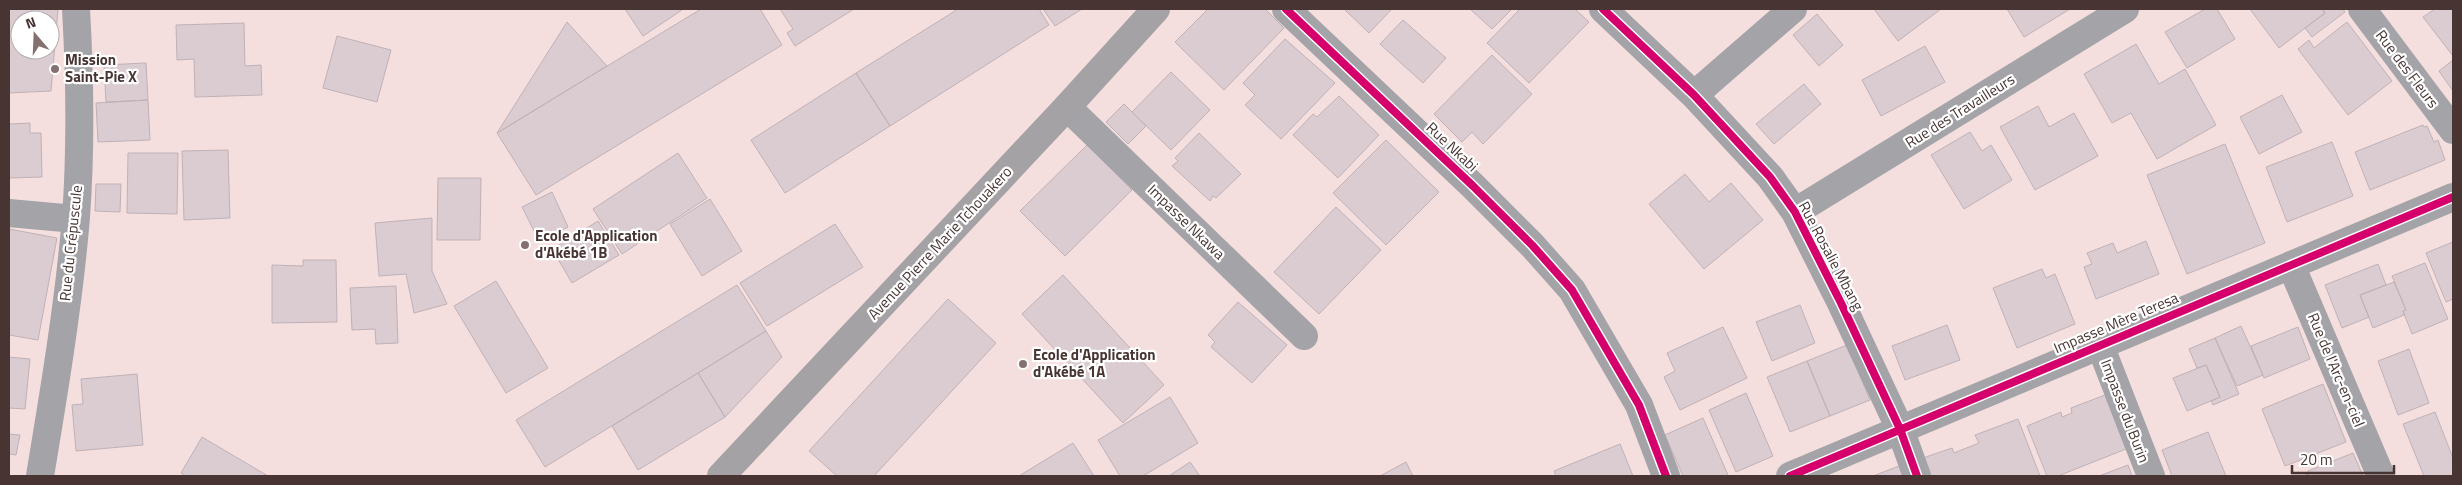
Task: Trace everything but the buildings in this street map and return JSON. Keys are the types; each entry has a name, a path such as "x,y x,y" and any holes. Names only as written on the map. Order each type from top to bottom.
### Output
{"main road":[{"name":"Avenue Pierre Marie Tchouakero","path":"721,476 1067,107 1156,9"}],"street":[{"name":"Rue du Crépuscule","path":"40,476 76,219 79,162 76,9"},
{"name":"Rue Nkabi","path":"1286,9 1532,245 1572,290 1639,405 1666,476"},
{"name":"Rue Rosalie Mbang","path":"1603,9 1694,95 1770,177 1795,212 1842,303 1900,429 1917,476"},
{"path":"1694,95 1793,9"},
{"name":"Rue des Travailleurs","path":"1795,212 2125,9"},
{"name":"Rue des Fleurs","path":"2362,9 2453,130"},
{"name":"Impasse Nkawa","path":"1067,107 1304,336"},
{"name":"Impasse Mère Teresa","path":"1790,476 2453,197"},
{"path":"9,213 76,219"},
{"name":"Rue de l'Arc-en-ciel","path":"2291,265 2381,476"},
{"name":"Impasse du Burin","path":"2100,345 2151,476"}],"cycle path":[{"path":"1286,9 1473,186 1532,245 1572,290 1639,405 1666,476"},
{"path":"1603,9 1694,95 1770,177 1795,212 1841,303 1900,429 1917,476"},
{"path":"1790,476 2453,197"}],"place":[{"name":"Mission Saint-Pie X","path":"55,69"},
{"name":"Ecole d'Application d'Akébé 1B","path":"525,245"},
{"name":"Ecole d'Application d'Akébé 1A","path":"1023,364"}]}
